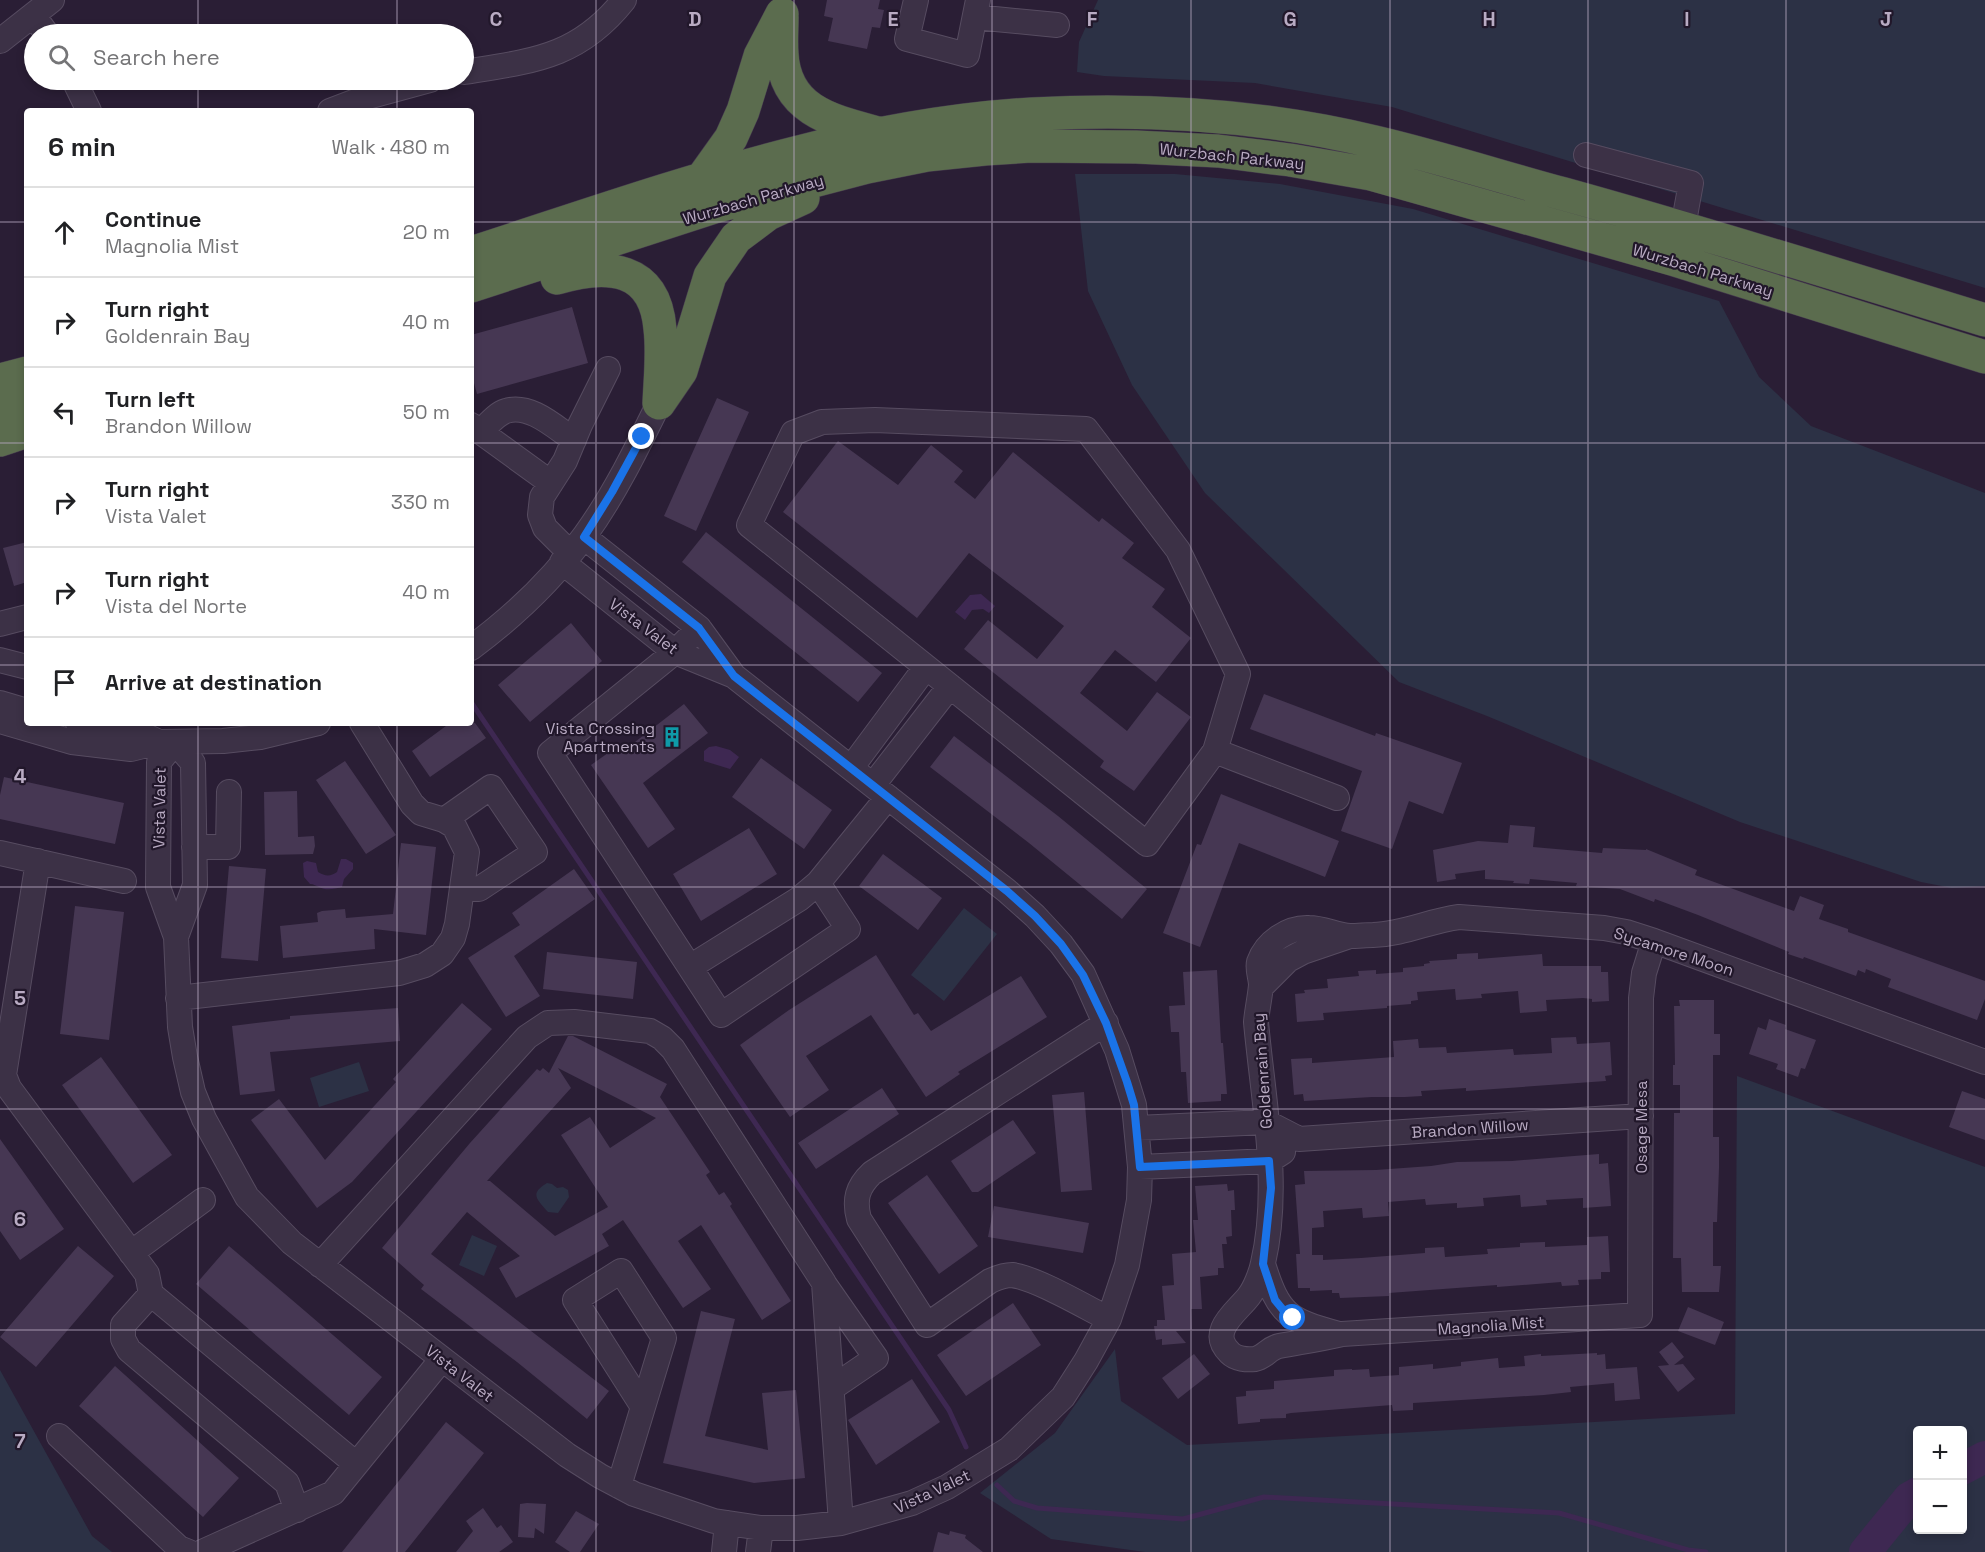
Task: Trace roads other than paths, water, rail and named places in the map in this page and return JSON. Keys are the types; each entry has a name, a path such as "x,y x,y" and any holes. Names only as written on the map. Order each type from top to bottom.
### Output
{"highway":[{"path":"784,7 782,56 790,86 807,107 837,122 880,134"},
{"path":"700,180 731,138 743,111 760,56 784,7"},
{"name":"Wurzbach Parkway","path":"474,252 774,157 880,134 990,118 1070,113 1158,113 1248,120 1317,130 1375,142 1683,227 1985,320"},
{"name":"Wurzbach Parkway","path":"474,285 714,207 867,167 927,155 1008,147 1136,147 1218,151 1290,160 1371,174 1672,259 1985,357"},
{"path":"659,403 681,371 710,276 736,238 768,214 867,167"},
{"path":"474,303 580,271 602,269 620,271 634,278 645,285 656,304 660,329 659,403"},
{"path":"0,380 24,374"},
{"path":"0,408 24,400"},
{"path":"0,440 24,432"}],"street":[{"path":"474,70 537,60 563,50 585,38 605,22 624,0"},
{"path":"916,0 907,39 967,55 976,8 1057,26"},
{"path":"30,24 44,16"},
{"path":"0,41 24,27"},
{"path":"79,90 88,108"},
{"path":"338,108 393,90"},
{"path":"1594,158 1691,183 1683,227"},
{"path":"572,550 545,528 540,515 542,497 565,461 608,369"},
{"path":"474,646 519,610 572,550 612,492 659,403"},
{"path":"551,483 476,428 507,411 530,411 574,440"},
{"path":"875,420 1086,429 1178,550 1238,674 1215,751 1147,844 950,686 749,525 793,433 822,422 875,420"},
{"name":"Vista Valet","path":"176,937 195,885 193,763 170,736 159,762 158,887 176,937 180,1027 193,1092 217,1146 247,1197 292,1243 320,1265 567,1455 619,1486 670,1507 714,1521 761,1528 797,1528 841,1523 912,1503 947,1487 1009,1449 1063,1397 1109,1319 1128,1265 1135,1232 1140,1167 1134,1105 1106,1023 1083,975 1061,944 1007,891 734,676 699,628 572,550"},
{"name":"Vista Valet","path":"572,550 675,652 734,676"},
{"path":"0,624 24,618"},
{"path":"699,628 675,652 550,753 721,1016 848,929 818,883"},
{"path":"0,660 24,666"},
{"path":"851,768 926,667"},
{"path":"690,967 799,899 818,883 950,686"},
{"path":"0,703 24,710"},
{"path":"0,721 72,742 131,749 170,736"},
{"path":"102,726 223,741 260,737 306,726"},
{"path":"178,998 399,973 425,965 442,954 453,938 467,852 454,826 444,820 421,813 412,804 364,726"},
{"path":"1215,751 1337,798"},
{"path":"444,820 491,787 535,852 479,889 462,888"},
{"path":"194,847 228,847 229,792"},
{"path":"0,853 124,881"},
{"path":"38,861 4,1076 5,1091 147,1274 151,1294 356,1464"},
{"name":"Sycamore Moon","path":"1261,987 1288,960 1303,952 1350,936 1397,933 1441,919 1459,917 1604,928 1654,941 1985,1062"},
{"name":"Osage Mesa","path":"1640,1315 1641,998 1644,973 1654,941"},
{"name":"Goldenrain Bay","path":"1261,987 1256,1022 1271,1188 1263,1264"},
{"path":"320,1265 527,1037 548,1023 574,1022 650,1031 662,1038 673,1050 824,1283 876,1358 832,1388"},
{"path":"1106,1023 872,1173 863,1181 857,1193 856,1207 859,1219 927,1325 990,1281 1000,1276 1010,1275 1025,1278 1109,1319"},
{"name":"Brandon Willow","path":"1299,1139 1641,1116"},
{"path":"1137,1128 1266,1122 1299,1139 1269,1161 1140,1167"},
{"path":"1198,1125 1199,1165"},
{"path":"131,1253 203,1200"},
{"name":"Magnolia Mist","path":"1263,1264 1251,1294 1228,1317 1223,1327 1222,1338 1225,1348 1231,1355 1242,1359 1263,1357 1270,1349 1277,1346 1310,1342 1342,1334 1640,1315"},
{"name":"Magnolia Mist","path":"1263,1264 1275,1300 1284,1311 1310,1326 1342,1334"},
{"path":"619,1486 664,1338 621,1271 575,1300 643,1407"},
{"path":"824,1283 841,1523"},
{"path":"151,1294 123,1325 123,1338 129,1350 287,1483 297,1510"},
{"path":"202,1552 333,1493 442,1359"},
{"path":"59,1436 179,1548 189,1552"},
{"path":"724,1552 727,1523"},
{"path":"758,1552 761,1528"}],"waterway":[{"path":"474,706 949,1410 966,1447"},
{"path":"1967,1466 1985,1457"},
{"path":"997,1485 1014,1501 1037,1508 1183,1519 1264,1497 1559,1513 1688,1550 1706,1552"},
{"path":"1865,1552 1913,1496"}],"place":[{"name":"Vista Crossing Apartments","path":"672,737"}]}
